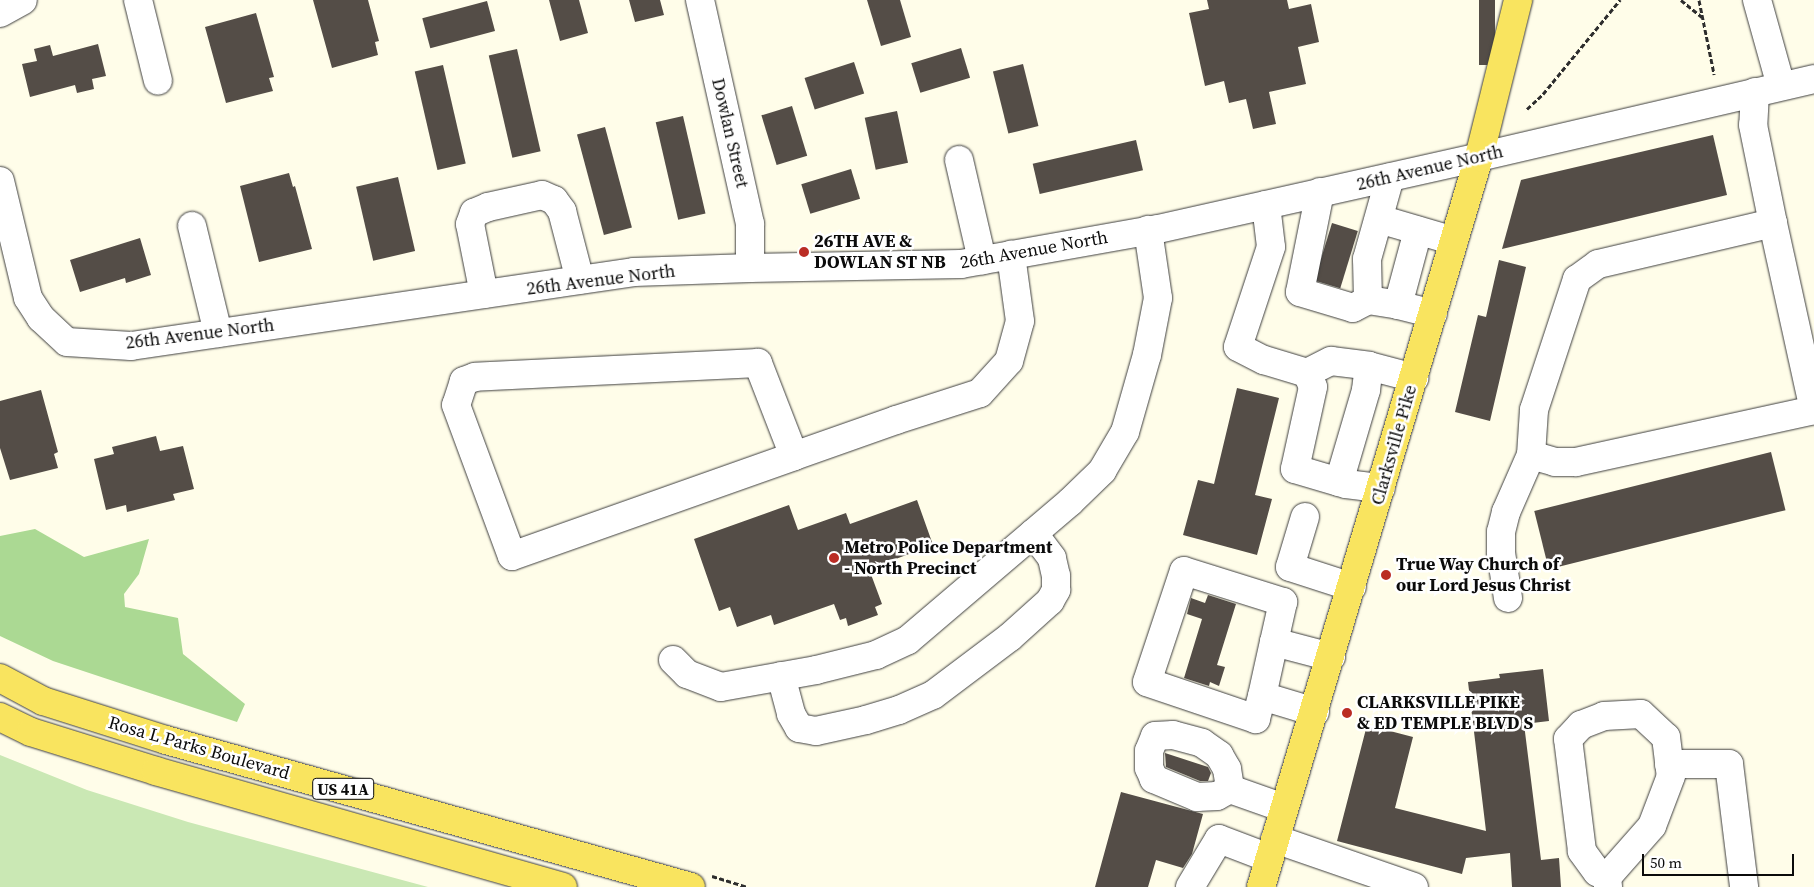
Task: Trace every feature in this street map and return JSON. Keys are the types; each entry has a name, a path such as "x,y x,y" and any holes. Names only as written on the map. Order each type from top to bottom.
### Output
{"main road":[{"name":"Clarksville Pike","path":"1261,887 1315,712 1479,157 1518,0"},
{"name":"Rosa L Parks Boulevard","path":"0,678 43,701 166,740 691,887"},
{"name":"Rosa L Parks Boulevard","path":"0,717 31,732 156,771 563,887"}],"street":[{"path":"0,13 23,0"},
{"path":"138,0 158,81"},
{"name":"Dowlan Street","path":"700,0 750,224 750,268"},
{"path":"1531,455 1555,462 1576,462 1814,410 1753,125 1768,89 1757,0"},
{"name":"26th Avenue North","path":"0,181 10,267 41,318 67,342 130,346 634,272 961,264 1148,230 1390,178 1814,79"},
{"path":"959,160 982,260"},
{"path":"1368,300 1367,259 1390,178"},
{"path":"1320,192 1300,292 1353,308 1368,300 1433,314"},
{"path":"484,294 470,224 474,213 488,207 542,195 554,200 562,211 580,280"},
{"path":"1266,204 1271,247 1238,347 1264,360 1307,373 1331,361 1369,366 1414,378"},
{"path":"1379,219 1454,241"},
{"path":"1508,598 1501,553 1501,532 1506,512 1531,455 1534,410 1577,279 1598,264 1773,223"},
{"path":"192,226 218,333"},
{"path":"673,660 687,674 721,687 876,656 908,640 1102,471 1125,432 1147,354 1158,298 1148,230"},
{"path":"1398,305 1418,231"},
{"path":"794,456 758,363 474,377 464,381 456,405 512,556 896,420 980,394 1008,361 1020,321 1011,255"},
{"path":"1339,482 1366,390 1369,366"},
{"path":"1307,373 1313,387 1295,469 1339,482 1381,488"},
{"path":"1305,517 1290,567 1352,587"},
{"path":"781,676 791,714 799,728 816,731 866,720 899,710 933,695 1010,638 1050,601 1056,590 1056,576 1052,558 1033,533"},
{"path":"1184,571 1283,602 1262,696 1256,719 1148,682 1184,571"},
{"path":"1274,642 1331,657"},
{"path":"1262,696 1315,712"},
{"path":"1641,714 1666,737 1671,776 1652,826 1608,882 1597,872 1582,851 1568,739 1581,724 1604,716 1641,714"},
{"path":"1669,764 1729,764 1744,887"},
{"path":"1230,789 1284,808"},
{"path":"1190,887 1220,839 1272,849 1414,887"}],"path":[{"path":"1527,109 1543,94 1620,0"},
{"path":"1681,0 1702,17"},
{"path":"1699,0 1714,74"}],"green space":[{"path":"35,529 84,557 149,539 139,574 124,594 125,607 178,618 183,654 245,704 237,722 53,661 0,636 0,536"},
{"path":"0,755 87,790 188,822 428,887 0,887"}],"building":[{"path":"313,0 368,0 379,41 375,42 378,55 332,68"},
{"path":"549,0 579,0 588,33 560,41"},
{"path":"629,0 660,0 664,15 635,22"},
{"path":"867,0 900,0 911,37 881,46"},
{"path":"1207,0 1287,0 1289,9 1311,4 1319,42 1298,47 1306,84 1269,92 1276,124 1253,129 1246,99 1229,103 1224,81 1205,86 1189,13 1209,9"},
{"path":"1479,0 1495,0 1495,65 1479,65"},
{"path":"487,1 495,31 430,48 422,18"},
{"path":"256,13 274,77 269,78 273,91 226,103 205,27"},
{"path":"98,44 106,76 92,79 94,89 77,93 75,85 30,97 22,64 37,61 34,49 50,45 53,56"},
{"path":"961,48 970,78 920,93 911,63"},
{"path":"517,49 541,151 512,158 489,56"},
{"path":"854,62 864,93 815,109 805,78"},
{"path":"1023,64 1038,126 1008,134 993,71"},
{"path":"443,65 466,163 437,170 415,72"},
{"path":"792,106 807,156 777,165 761,115"},
{"path":"897,111 908,163 876,170 865,118"},
{"path":"683,116 705,213 678,220 656,122"},
{"path":"605,127 632,227 604,235 577,135"},
{"path":"1713,135 1727,195 1502,249 1521,180"},
{"path":"1136,140 1143,170 1040,194 1033,164"},
{"path":"851,169 860,199 810,214 801,184"},
{"path":"289,173 293,187 295,186 312,249 259,262 240,186"},
{"path":"398,177 415,251 373,261 356,187"},
{"path":"1332,223 1358,231 1340,288 1314,280"},
{"path":"140,238 151,275 126,283 125,278 80,292 70,260"},
{"path":"1499,260 1526,267 1490,421 1455,412 1478,315 1486,317"},
{"path":"1237,388 1279,398 1255,495 1272,499 1257,555 1183,535 1198,480 1214,484"},
{"path":"41,390 58,452 54,454 58,468 10,480 0,448 0,401"},
{"path":"156,436 160,451 183,446 194,489 173,494 175,500 127,512 126,505 106,510 94,459 114,454 112,447"},
{"path":"1771,452 1786,510 1549,569 1534,511"},
{"path":"917,500 933,545 869,569 882,604 875,607 878,615 848,626 846,618 840,620 834,604 774,625 771,615 737,627 730,607 719,611 694,539 789,505 798,530 846,513 850,524"},
{"path":"1208,595 1236,604 1217,665 1225,667 1219,686 1210,682 1209,686 1184,678 1202,619 1187,614 1191,598 1205,603"},
{"path":"1543,669 1549,721 1524,724 1541,860 1559,858 1561,887 1512,887 1510,853 1466,858 1462,874 1337,841 1367,725 1413,737 1395,808 1486,831 1468,682 1500,678 1499,674"},
{"path":"1165,753 1208,767 1211,773 1208,781 1200,781 1166,767"},
{"path":"1121,792 1203,814 1192,854 1183,868 1156,860 1148,887 1095,887"}],"place":[{"name":"26TH AVE & DOWLAN ST NB","path":"804,252"},
{"name":"Metro Police Department - North Precinct","path":"834,558"},
{"name":"True Way Church of our Lord Jesus Christ","path":"1386,575"},
{"name":"CLARKSVILLE PIKE & ED TEMPLE BLVD S","path":"1347,713"}]}
